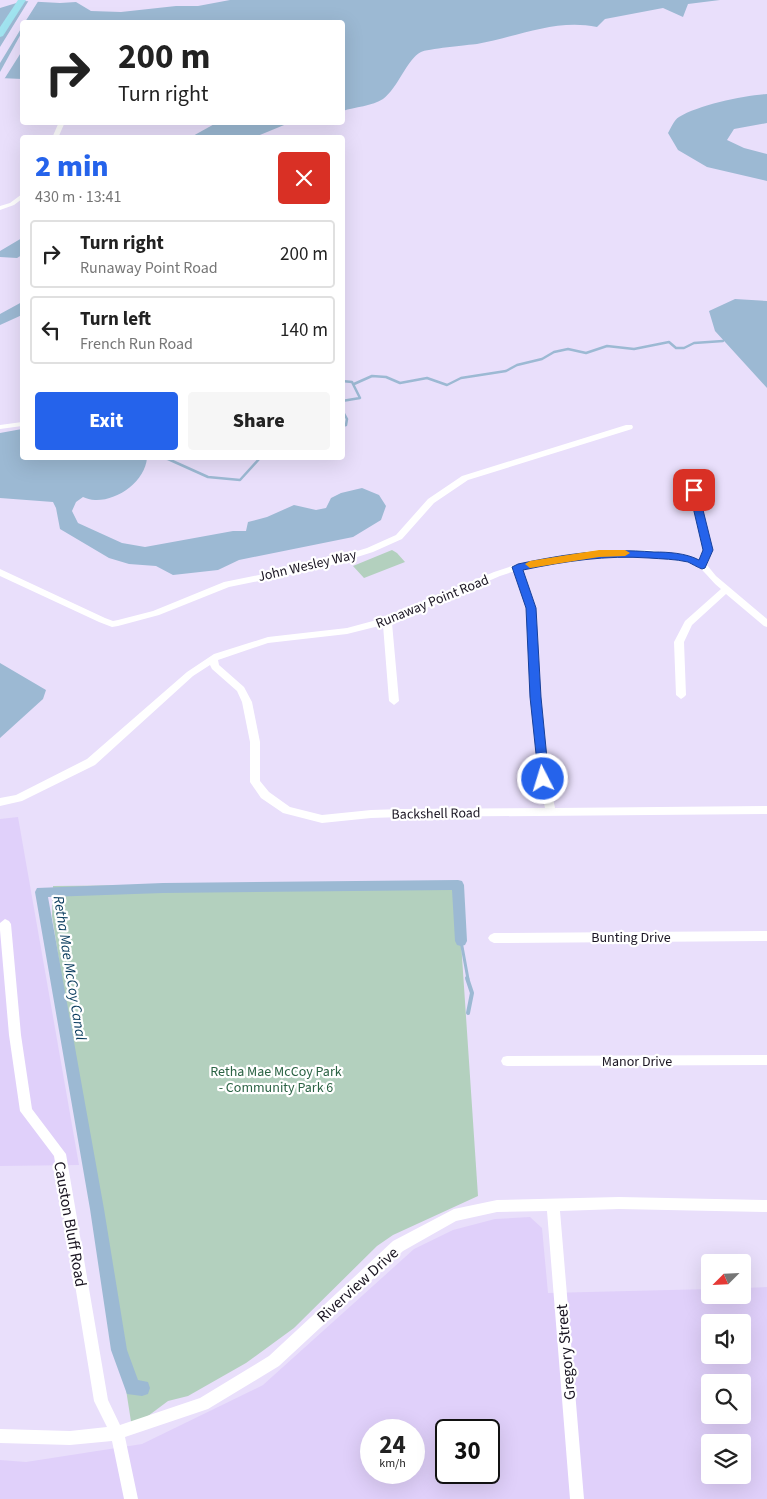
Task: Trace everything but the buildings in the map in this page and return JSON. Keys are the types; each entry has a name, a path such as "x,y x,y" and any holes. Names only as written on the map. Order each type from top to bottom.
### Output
{"main road":[{"path":"0,34 22,0"}],"street":[{"path":"0,208 12,204 20,198"},
{"path":"0,427 20,424"},
{"name":"John Wesley Way","path":"0,572 99,620 112,624 118,623 156,613 227,584 319,566 370,550 398,537 431,501 465,478 629,427"},
{"path":"694,490 708,550 702,565"},
{"name":"Runaway Point Road","path":"0,802 18,798 91,762 190,674 213,659 239,648 268,640 347,631 387,621 518,567 562,558 623,553 691,560 702,565 713,578 767,624"},
{"path":"518,567 531,608 543,773 551,813"},
{"path":"681,695 679,642 688,623 726,589"},
{"path":"387,621 394,701"},
{"name":"Backshell Road","path":"213,659 216,667 241,689 247,702 255,742 255,782 265,795 287,810 322,819 379,814 499,811 551,813 767,810"},
{"name":"Causton Bluff Road","path":"5,924 15,1035 26,1111 60,1154 101,1401 117,1433 131,1499"},
{"name":"Bunting Drive","path":"494,938 767,936"},
{"name":"Manor Drive","path":"507,1061 767,1060"},
{"name":"Riverview Drive","path":"0,1436 70,1438 117,1433 203,1404 274,1361 398,1246 454,1215 497,1206 619,1203 767,1206"},
{"name":"Gregory Street","path":"553,1206 577,1499"}],"shaded area":[{"path":"18,817 79,1165 0,1166 0,819"},
{"path":"530,1217 542,1228 548,1293 701,1289 701,1304 751,1304 751,1288 767,1287 767,1499 0,1499 0,1460 26,1462 142,1444 263,1385 414,1249 453,1230 495,1219"}],"green space":[{"path":"392,550 405,562 364,578 353,566"},
{"name":"Retha Mae McCoy Park - Community Park 6","path":"457,882 478,1196 393,1235 377,1246 294,1328 246,1363 188,1396 168,1401 132,1428 52,916 53,886"}],"water":[{"path":"230,0 720,0 688,4 683,17 663,8 605,19 597,27 567,25 552,27 477,44 424,51 411,61 393,88 383,99 345,110 345,20 20,20 20,79 0,78 0,8 23,1 76,2 91,11 121,12 176,6 198,6"},
{"path":"767,94 767,123 734,129 727,140 744,148 767,154 767,181 707,167 678,150 668,133 677,118 698,108 747,96"},
{"path":"213,125 284,125 260,135 195,135"},
{"path":"20,239 20,256 17,258 0,257 0,251"},
{"path":"735,299 767,301 767,388 715,331 709,311"},
{"path":"20,303 20,316 0,325 0,314"},
{"path":"20,429 20,460 146,460 136,482 129,488 113,497 104,499 93,500 83,497 76,502 72,511 78,523 122,543 145,547 233,531 246,531 248,522 267,517 294,505 316,510 326,508 331,498 341,493 362,488 379,495 386,506 381,520 353,537 239,560 218,570 173,575 156,566 129,564 109,558 60,529 53,502 0,498 0,433"},
{"path":"0,663 46,690 43,699 0,738"}],"pier":[{"path":"29,0 39,0 26,20 20,20 20,30 0,63 0,47"},
{"path":"20,36 20,54 3,81 0,81 0,72"}],"waterway":[{"path":"354,384 372,376 386,377 400,383 427,378 447,385 461,378 506,371 517,365 542,359 554,352 568,349 586,353 607,346 634,349 669,342 676,348 684,348 694,343 723,341"},
{"path":"345,381 352,382 360,398 345,400"},
{"path":"345,415 347,419 345,425"},
{"path":"170,460 208,477 240,480 258,460"},
{"name":"Retha Mae McCoy Canal","path":"142,1388 133,1388 119,1350 97,1209 41,892 163,888 458,885 461,941"},
{"path":"461,941 468,979"},
{"path":"467,978 472,993 468,1013"}],"slow traffic":[{"path":"530,564 599,554 625,553"}],"route":[{"path":"543,779 531,608 519,576 518,567 562,558 623,553 666,556 691,560 702,565 708,550 694,490"}]}
